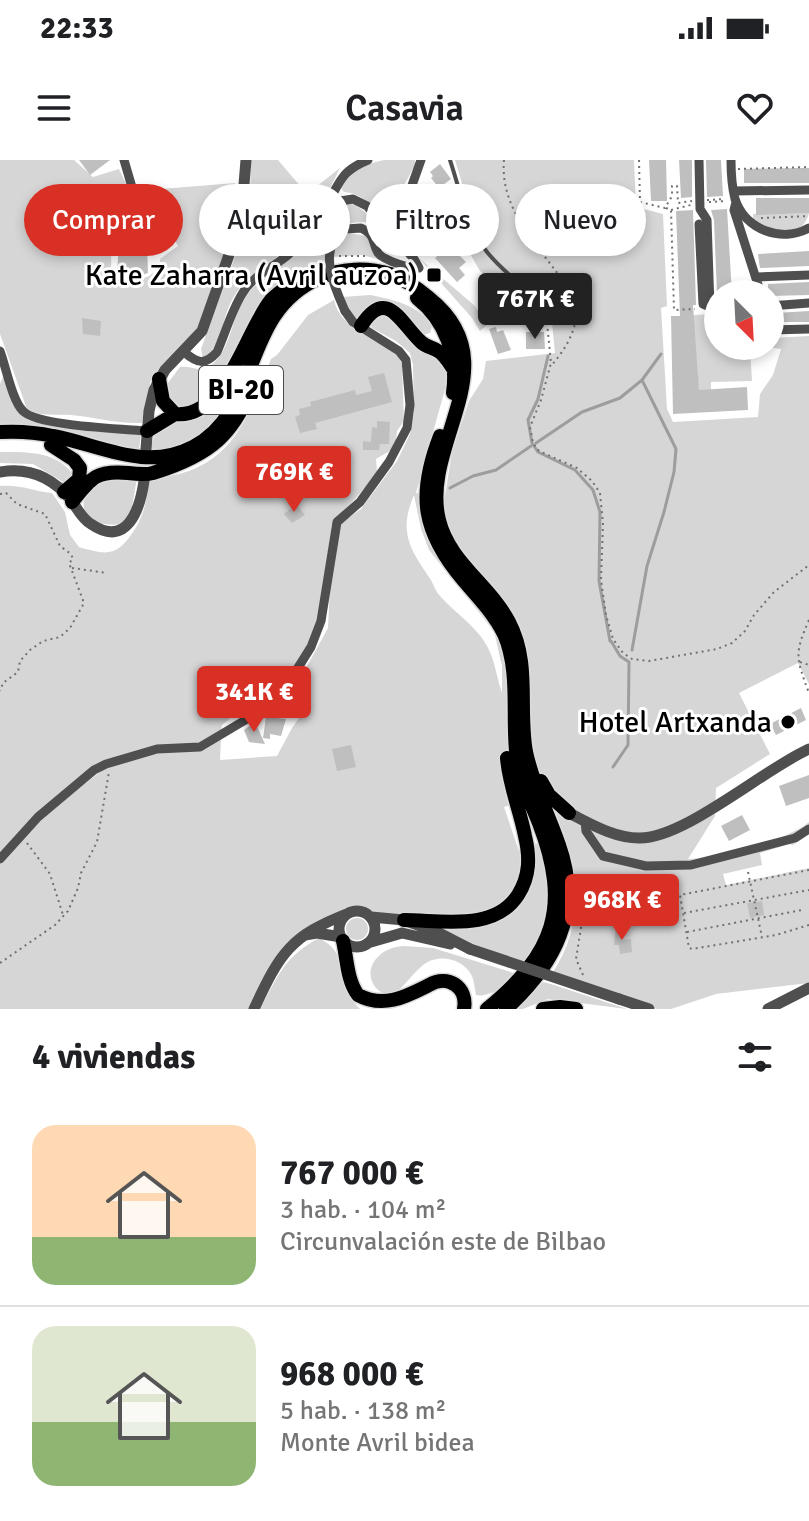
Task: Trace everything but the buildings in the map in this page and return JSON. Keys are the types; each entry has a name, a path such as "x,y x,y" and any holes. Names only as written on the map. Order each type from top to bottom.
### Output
{"main road":[{"path":"147,431 175,414 194,413 205,407 230,374 272,298 310,272 346,262 375,264 401,272 437,297 438,351"},
{"name":"BI-20","path":"0,432 54,436 132,458 174,455 206,438 224,420 239,396 268,323 284,302 305,285 336,272 366,269 406,281 438,319 448,340 454,371 449,412 426,483 426,507 437,543 504,634 525,748 534,783 562,856 567,880 567,901 560,937 543,970 506,1009"},
{"name":"BI-20","path":"0,441 51,445 136,466 162,468 185,462 206,451 232,427 250,396 273,332 291,307 310,292 339,280 380,280 412,293 438,319 457,332 465,370 460,406 438,475 438,518 455,553 501,608 516,637 523,671 519,774 538,819 554,870 551,926 537,958 510,990 487,1009"},
{"path":"361,326 372,311 385,308 403,319 422,344 438,351 454,371"},
{"path":"415,335 425,339 438,319"},
{"path":"159,379 163,401 175,414"},
{"path":"51,445 74,460 80,468 79,479 66,493"},
{"path":"66,493 98,474 151,474 162,468"},
{"path":"404,920 484,919 505,910 521,891 526,879 528,853 508,765 508,730 519,724 541,781 549,795 569,813"},
{"path":"342,939 353,987 366,1002 384,1007 397,1006 406,1003 430,984 443,980 453,983 462,992 464,1009"},
{"path":"543,1009 576,1009"}],"street":[{"path":"124,160 131,184"},
{"path":"146,449 150,401 159,379 202,331 241,221 246,160"},
{"path":"338,184 354,166 368,160"},
{"path":"412,184 421,160"},
{"path":"699,160 700,209 707,220 711,280"},
{"path":"731,164 734,210 758,280"},
{"path":"735,197 809,190"},
{"path":"735,197 748,218 765,231 782,236 809,228"},
{"path":"699,224 704,304"},
{"path":"184,352 196,361 203,363 210,360 217,352 241,295 255,278 287,256"},
{"path":"0,859 38,817 94,770 157,749 200,747 247,719 289,682 311,647 321,621 337,522 360,502 389,462 399,447 408,419 406,360 399,351 353,322 345,311 335,286 331,256"},
{"path":"381,256 412,270 419,268 410,256"},
{"path":"757,277 809,275"},
{"path":"784,305 809,303"},
{"path":"784,330 809,329"},
{"path":"0,351 17,400 22,410 30,416 60,423 147,431"},
{"path":"0,376 5,365"},
{"path":"0,472 30,471 66,493 91,525 103,530 126,526 137,514 144,481"},
{"path":"569,813 618,835 639,838 655,836 689,821 809,749"},
{"path":"569,813 596,846"},
{"path":"585,821 586,831 603,856 646,866 691,865 795,838 809,829"},
{"path":"254,1009 277,961 318,925 349,913 359,911 371,917 404,920 470,949"},
{"path":"342,939 340,923 349,913"},
{"path":"370,943 376,930 371,917"},
{"path":"301,937 317,933 342,939 356,948 402,933 470,949 649,1009"},
{"path":"777,1007 809,988"}],"lane":[{"path":"450,160 475,232 488,253 537,300 546,317"}],"path":[{"path":"504,160 509,204 573,296 577,308 567,344 549,367"},
{"path":"639,160 640,202 671,210 674,310 704,309"},
{"path":"731,164 809,167"},
{"path":"665,208 672,196 672,186 677,186 678,203 735,197"},
{"path":"748,218 809,216"},
{"path":"546,317 550,338 549,367 530,427 533,443 539,451 577,468 600,493 603,524 601,580 606,615 613,639 623,653 632,659 649,661 717,649 732,643 745,631 774,592 809,565"},
{"path":"0,494 6,493 17,504 45,514 60,546 71,554 73,559 69,563 84,603 70,628 60,637 43,641 30,650 20,661 18,672 2,682 0,691"},
{"path":"71,567 107,573"},
{"path":"809,620 800,638 799,662 809,693"},
{"path":"799,662 809,665"},
{"path":"0,963 55,925 68,911 81,873 97,842 109,774 106,764"},
{"path":"21,835 50,874 63,917"},
{"path":"809,870 680,895 689,948 692,949 809,925"},
{"path":"748,872 762,937"},
{"path":"683,913 809,890"},
{"path":"584,977 576,959 585,903"},
{"path":"687,932 802,910"}],"shaded area":[{"path":"0,160 74,160 93,177 119,169 126,184 24,184 24,256 111,256 111,276 128,284 149,276 159,268 160,259 164,256 183,256 183,187 199,186 199,256 224,256 199,329 151,379 142,423 43,414 27,409 0,334"},
{"path":"251,160 278,160 298,184 250,184"},
{"path":"415,160 405,184 366,184 366,201 350,193 350,184 342,184 348,176 372,163"},
{"path":"455,160 634,160 635,184 515,184 515,256 646,256 646,210 663,214 667,306 661,308 667,409 673,422 758,417 760,394 773,375 778,360 784,360 784,337 809,336 809,684 798,663 739,693 770,754 716,788 715,816 688,859 751,847 785,836 809,822 809,834 793,845 760,853 762,865 723,874 726,885 809,868 809,983 716,994 671,1009 657,1009 553,972 565,950 575,905 570,860 549,793 504,807 523,870 515,895 481,917 375,913 351,908 309,926 250,1009 0,1009 0,864 39,820 105,768 128,759 221,739 220,760 277,756 308,705 285,707 276,704 300,679 328,628 331,566 341,523 361,509 397,461 410,434 414,412 410,353 372,328 369,322 383,312 403,329 414,345 440,361 446,371 444,393 416,493 445,496 452,452 469,401 483,379 486,361 555,353 552,323 531,311 517,320 512,317 513,303 480,271 471,256 499,256 499,184 462,184","holes":["414,495 429,550 494,631 502,666 502,693 488,647 439,594 412,549 407,520"]},
{"path":"340,168 332,184 320,184"},
{"path":"350,204 366,213 366,222 350,224"},
{"path":"809,213 800,227 785,231 768,228 753,219 753,214"},
{"path":"350,233 366,236 366,256 383,256 388,262 362,255 350,256"},
{"path":"235,256 278,256 238,291 214,347 203,359 201,349"},
{"path":"292,256 328,256 326,263 283,283 267,296 243,333 220,385 200,406 176,411 164,388 180,367 203,369 217,360 243,301 263,279"},
{"path":"419,258 475,306 487,325 480,331"},
{"path":"370,295 397,301 414,309 432,327 430,333 423,335 398,310 357,319 351,315 342,297"},
{"path":"334,300 344,319 399,357 404,421 397,431 395,448 376,459 377,472 373,479 332,524 317,623 293,673 261,704 247,704 222,725 221,731 199,744 158,745 96,764 40,811 0,854 0,486 52,493 65,512 70,535 79,547 97,552 116,550 137,526 149,478 176,475 216,456 230,442 253,405 271,359 308,315"},
{"path":"693,315 704,315 704,360 751,360 752,381 711,382 711,394 699,394"},
{"path":"258,332 233,394 210,428 194,440 175,448 151,450 159,429 173,422 199,418 216,406"},
{"path":"5,372 19,412 141,434 139,449 0,425 0,384"},
{"path":"0,452 51,457 74,476 70,481 63,482 33,464 0,463"},
{"path":"108,478 137,478 131,513 123,523 104,524 89,516 84,503 86,495 95,486"},
{"path":"533,843 539,844 548,874 548,921 527,964 462,940 432,925 484,925 534,867"},
{"path":"353,918 361,918 368,929 361,940 353,940 346,933 346,925"},
{"path":"319,938 335,952 346,989 360,1009 260,1009 290,960"},
{"path":"404,946 433,948 517,974 500,992 476,995 472,976 463,965 450,959 436,959 423,965 391,997 374,985 371,968 382,953"},
{"path":"543,982 627,1009 548,999 523,1009 514,1009"}],"waterway":[{"path":"536,443 582,412 620,398 642,380 661,354"},
{"path":"548,356 538,399 528,420 532,443 538,452 575,470 593,490 600,512 599,581 610,641"},
{"path":"632,650 647,566 674,472 676,449 642,380"},
{"path":"450,488 473,476 496,470 531,446"},
{"path":"611,641 620,656 629,662"},
{"path":"613,767 628,745 629,663"}],"place":[{"name":"Kate Zaharra (Avril auzoa)","path":"434,275"},
{"name":"Hotel Artxanda","path":"788,722"}]}
